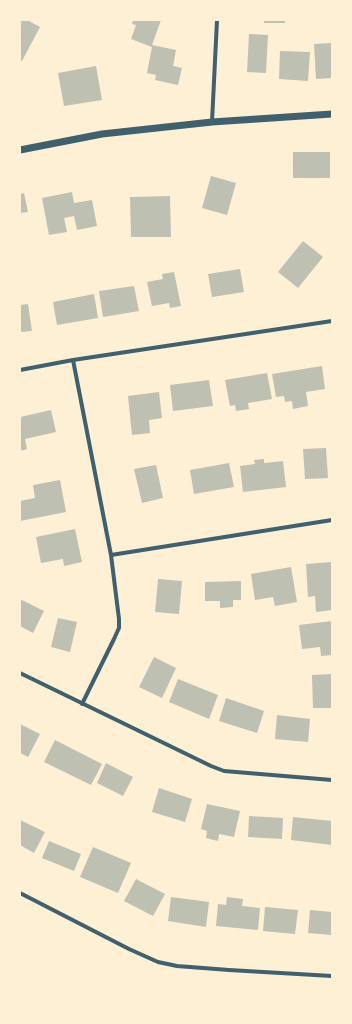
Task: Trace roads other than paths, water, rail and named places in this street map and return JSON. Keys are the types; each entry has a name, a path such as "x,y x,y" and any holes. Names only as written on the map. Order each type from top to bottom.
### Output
{"street":[{"path":"212,122 217,20"},
{"path":"20,150 102,134 212,122 332,114"},
{"path":"20,370 73,360 332,321"},
{"path":"73,360 111,555 120,619 119,628 82,704"},
{"path":"111,555 332,520"},
{"path":"20,673 212,766 224,770 332,780"},
{"path":"20,893 129,949 158,962 178,966 221,970 332,976"}]}
